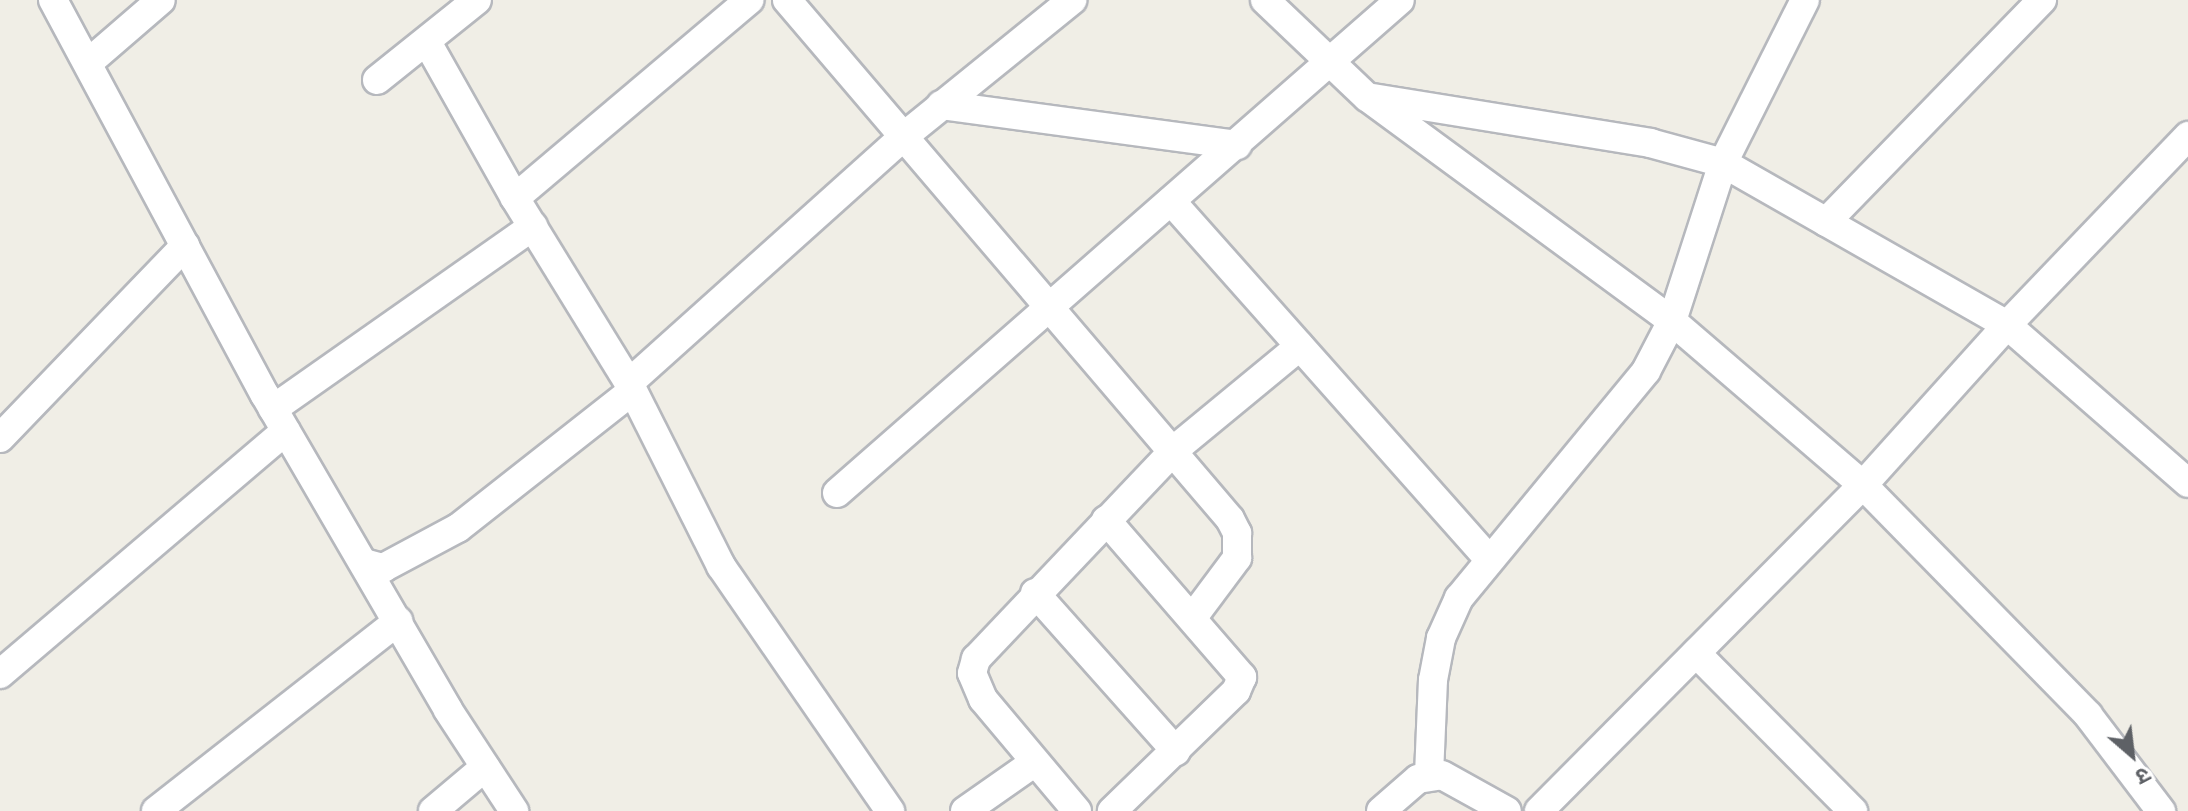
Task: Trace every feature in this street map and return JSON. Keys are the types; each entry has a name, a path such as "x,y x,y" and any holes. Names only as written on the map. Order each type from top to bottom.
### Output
{"street":[{"path":"53,0 280,420 514,811"},
{"path":"88,63 161,0"},
{"path":"377,80 477,0"},
{"path":"515,198 749,0"},
{"path":"787,0 1230,519 1239,546 1230,570 1193,617"},
{"path":"629,383 903,137 1072,0"},
{"path":"1265,0 1327,64 1367,97 1672,321 1863,485 2088,715 2161,811"},
{"path":"837,493 1400,0"},
{"path":"1429,775 1433,680 1441,638 1459,598 1621,407 1672,321 1723,163 1805,0"},
{"path":"1826,222 2042,0"},
{"path":"427,42 515,198 629,383 721,566 890,811"},
{"path":"1367,97 1650,143 1723,163 2007,325 2188,483"},
{"path":"941,105 1237,145"},
{"path":"1539,811 1863,485 2007,325 2188,136"},
{"path":"1171,201 1489,559"},
{"path":"5,661 280,420 533,226"},
{"path":"0,438 185,246"},
{"path":"1077,811 983,699 972,673 976,659 1035,593 1174,450 1300,346"},
{"path":"364,563 383,568 458,528 631,392 629,383"},
{"path":"1106,520 1240,669 1241,683 1176,751 1112,811"},
{"path":"1035,593 1176,751"},
{"path":"156,811 398,621"},
{"path":"1696,653 1853,811"},
{"path":"965,811 1035,762"},
{"path":"433,811 485,767"},
{"path":"1381,811 1406,787 1429,775 1456,780 1507,811"}]}
